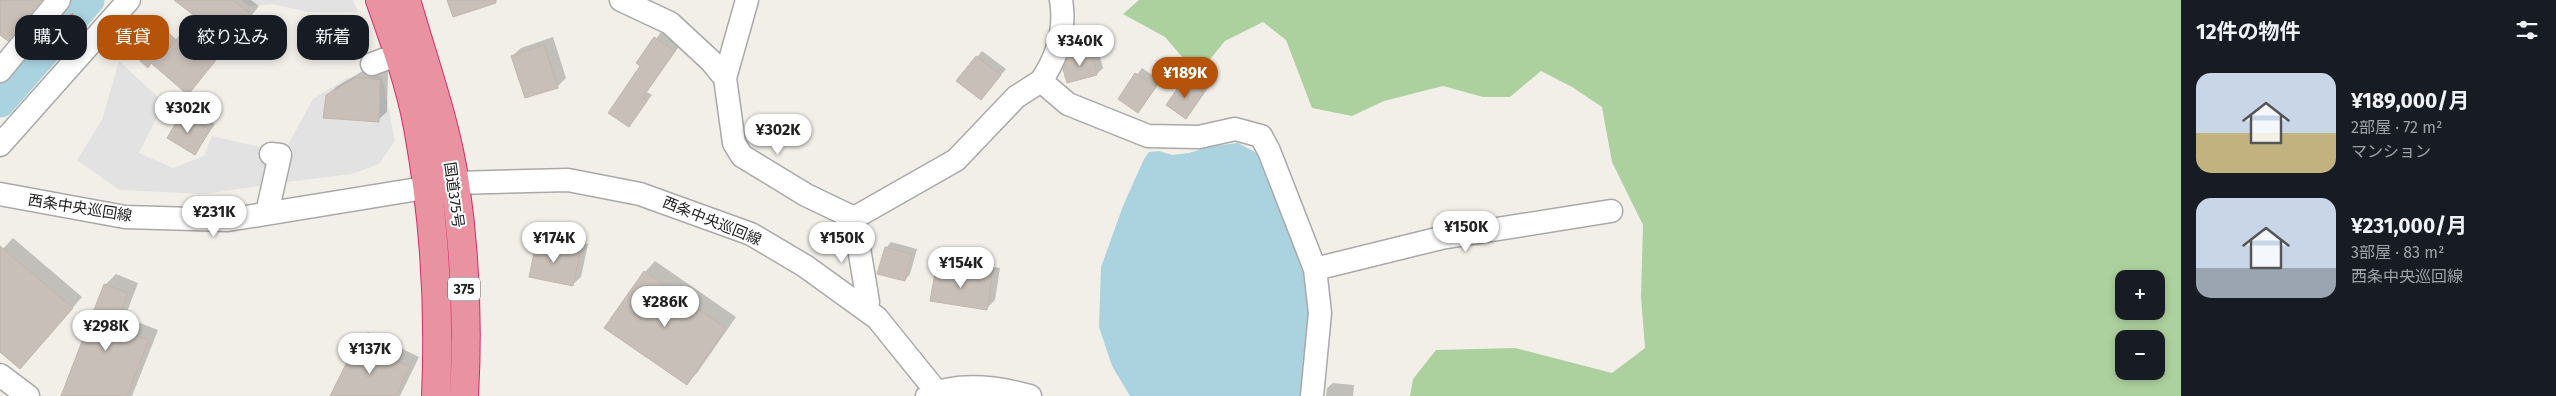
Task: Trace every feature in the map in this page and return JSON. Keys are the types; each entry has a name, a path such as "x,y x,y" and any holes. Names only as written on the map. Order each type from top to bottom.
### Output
{"highway":[{"name":"国道375号","path":"380,0 399,54 418,127 428,186 439,340 436,396"},
{"name":"国道375号","path":"406,0 442,123 455,183 467,340 464,396"}],"street":[{"path":"116,15 130,0"},
{"path":"621,0 670,23 711,61 724,78"},
{"path":"747,0 724,78 734,143 742,156 806,195 854,218"},
{"path":"854,218 956,160 1016,97 1041,81 1051,66 1063,34 1061,0"},
{"path":"0,71 58,1"},
{"path":"0,145 97,36"},
{"path":"372,64 399,54"},
{"path":"1041,81 1068,104 1148,136 1199,137 1235,129 1261,136 1269,151 1315,269 1320,313 1312,396"},
{"path":"267,213 280,155 271,154"},
{"name":"西条中央巡回線","path":"0,194 125,217 228,220 455,183 568,180 640,194 751,234 805,266 877,318 934,395"},
{"path":"1315,269 1441,238 1611,212"},
{"path":"854,218 868,302 867,311"},
{"path":"0,375 28,396"},
{"path":"934,395 972,387 1003,388 1030,396"}],"path":[{"path":"58,1 97,36"}],"green space":[{"path":"1139,0 2181,0 2181,396 1410,396 1413,379 1436,350 1515,348 1612,373 1645,348 1641,297 1643,225 1612,162 1602,107 1572,87 1541,71 1510,97 1483,97 1443,86 1384,101 1352,116 1312,108 1286,40 1263,22 1225,41 1202,69 1190,66 1165,37 1123,14"}],"shaded area":[{"path":"241,0 353,0 358,12 308,12 273,4 249,6"},
{"path":"119,61 164,103 139,153 173,168 204,156 212,136 268,149 267,185 205,194 119,190 77,160 102,120"},
{"path":"382,76 395,141 379,164 352,174 279,183 288,145 313,99 347,78"}],"water":[{"path":"1238,143 1255,152 1270,173 1305,263 1310,297 1311,348 1300,396 1130,396 1112,366 1099,327 1101,267 1123,206 1149,152 1159,151 1172,155 1189,153 1212,146"}],"building":[{"path":"0,0 42,0 30,15 15,15 15,33 8,41 0,35"},
{"path":"174,0 233,0 252,15 193,15"},
{"path":"447,0 496,0 496,3 453,17"},
{"path":"179,37 179,60 216,60 188,95 151,63 148,68 139,60 169,60 169,48"},
{"path":"654,37 675,51 642,98 647,101 629,127 608,113 640,66 636,63"},
{"path":"544,45 558,88 525,98 511,56"},
{"path":"1091,51 1097,75 1067,83 1063,69 1068,57"},
{"path":"976,56 1001,75 981,100 956,81"},
{"path":"1135,73 1156,87 1138,113 1118,99"},
{"path":"357,77 380,80 379,122 323,118 326,95"},
{"path":"1184,79 1204,93 1186,119 1166,105"},
{"path":"182,113 210,130 195,155 167,138"},
{"path":"536,243 580,252 573,286 529,277"},
{"path":"0,246 73,308 20,369 0,352"},
{"path":"885,247 912,254 905,281 877,274"},
{"path":"936,267 992,276 987,310 930,301"},
{"path":"644,271 726,328 687,385 604,328"},
{"path":"104,284 128,293 115,328 149,340 127,396 61,396"},
{"path":"357,342 410,367 396,396 330,396"}],"waterway":[{"path":"0,102 89,0"}]}
